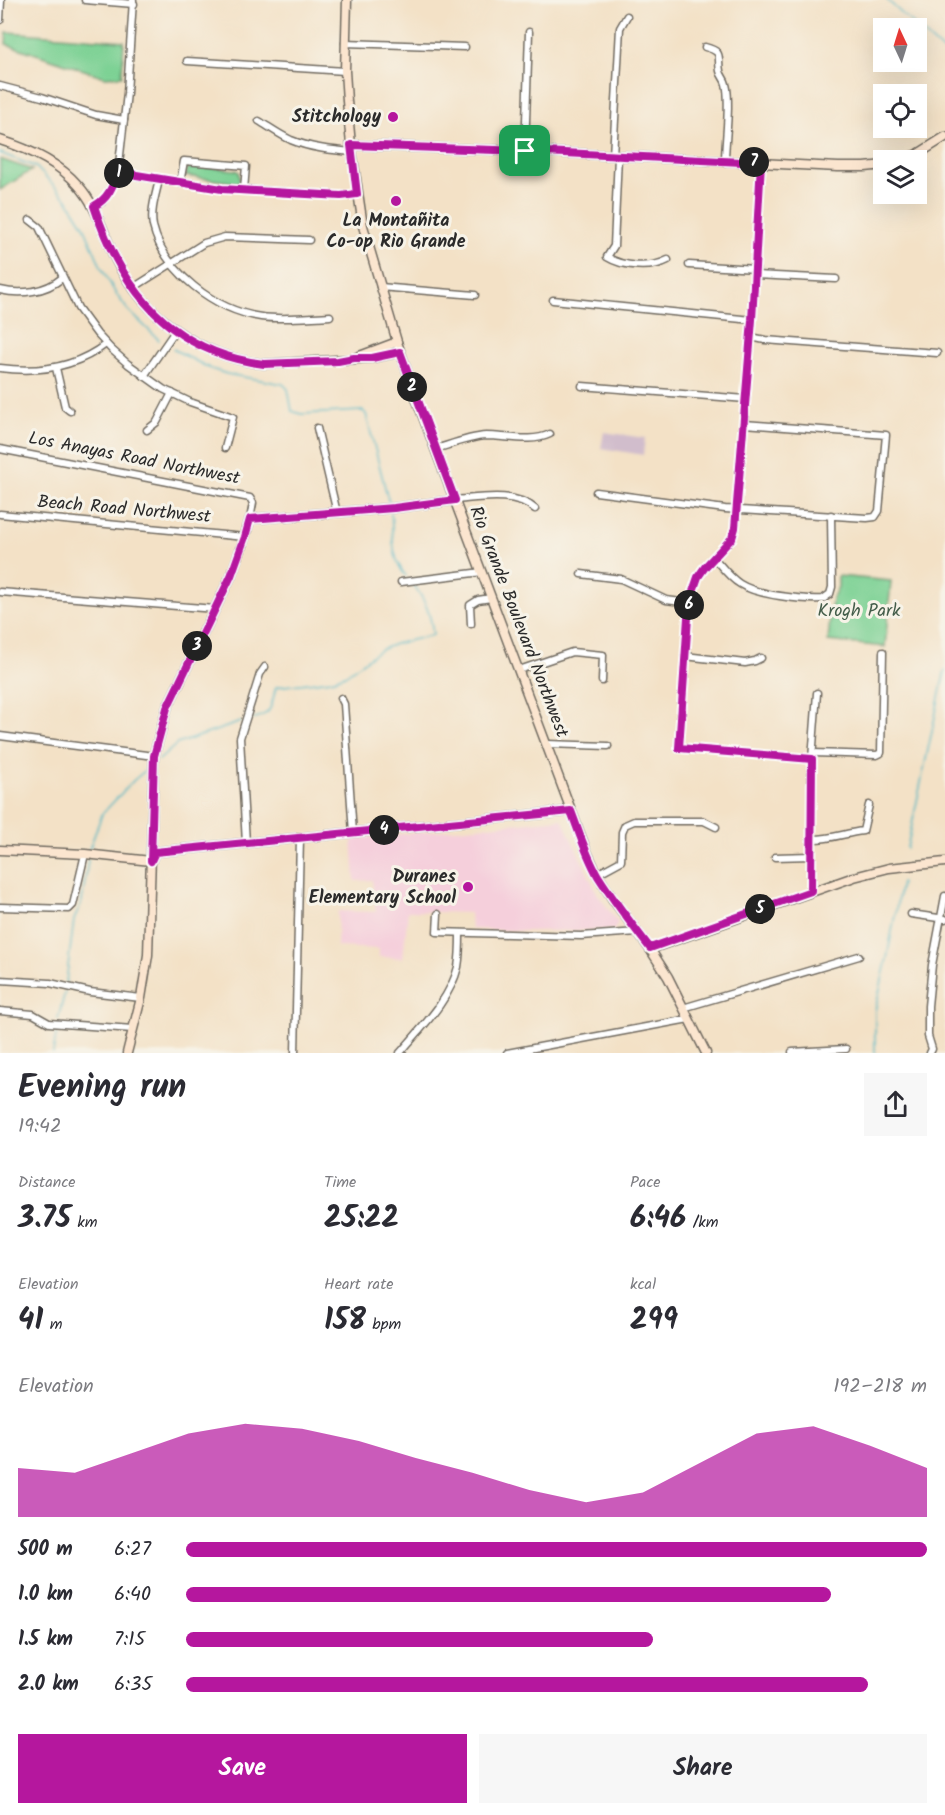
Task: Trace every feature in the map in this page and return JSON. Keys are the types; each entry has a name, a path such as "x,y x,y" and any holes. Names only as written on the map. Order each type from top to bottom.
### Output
{"street":[{"path":"0,20 1,0"},
{"path":"85,0 134,2 118,172 108,194 102,202 94,206"},
{"name":"Rio Grande Boulevard Northwest","path":"345,0 345,71 357,194 363,226 400,352 586,850 597,874 668,977 706,1053"},
{"path":"627,16 620,28 614,246 607,257 617,264 657,266 668,260"},
{"path":"525,151 530,32"},
{"path":"345,43 465,47"},
{"path":"705,47 715,49 720,55 720,72 726,83 728,96 725,161"},
{"path":"187,61 345,71"},
{"path":"0,86 96,115 124,120"},
{"path":"259,121 290,140 327,150 351,148 525,151 847,167 873,166"},
{"path":"925,150 945,138"},
{"path":"0,140 27,149 50,161 62,168 79,185 94,206 115,258 133,288 175,331 204,347 254,363 294,364 372,358 400,352"},
{"path":"180,183 184,160 246,166 244,190"},
{"path":"761,163 756,272 738,509 732,538 698,577 689,603 679,748 813,756 877,755 881,753 883,652"},
{"path":"118,172 159,180 244,190 341,196 357,194"},
{"path":"159,180 153,208 153,224 160,244 171,263 189,281 227,308 259,316 290,318 330,316"},
{"path":"30,220 39,227 78,308 105,344 144,376 172,393 233,417 225,448"},
{"path":"133,288 204,243 225,237 309,240"},
{"path":"689,265 836,279"},
{"path":"0,290 33,291 50,286 62,278"},
{"path":"380,287 475,295"},
{"path":"553,300 752,320"},
{"path":"144,376 175,331"},
{"path":"751,337 937,353"},
{"path":"354,358 397,342"},
{"path":"0,368 30,371 56,368 84,358 105,344"},
{"path":"56,368 65,407 70,411"},
{"path":"582,386 746,399"},
{"path":"147,430 157,422 172,393"},
{"path":"596,492 738,509 875,517 879,511 886,435 744,424"},
{"path":"317,428 337,513"},
{"path":"436,449 479,437 541,439 550,434"},
{"name":"Los Anayas Road Northwest","path":"0,449 250,498 252,503 250,519"},
{"path":"127,1053 141,998 148,956 154,756 167,708 231,576 250,519 337,513 455,500 512,498 522,500 535,509"},
{"name":"Beach Road Northwest","path":"0,514 245,537"},
{"path":"714,558 735,581 752,590 823,599 830,594 832,587 831,515"},
{"path":"401,582 482,573"},
{"path":"581,574 621,579 666,600 689,603"},
{"path":"0,592 215,609"},
{"path":"471,624 470,605 478,600 491,598"},
{"path":"519,670 572,652 591,653 603,655 602,681"},
{"path":"685,656 745,663 761,658"},
{"path":"246,843 240,738 260,674 265,667"},
{"path":"811,891 813,756 817,693"},
{"path":"341,698 344,704 353,833"},
{"path":"0,736 154,756"},
{"path":"547,744 608,746"},
{"path":"811,839 831,838 844,833 863,831 869,805"},
{"path":"151,861 155,852 571,811"},
{"path":"597,874 621,861 622,832 625,825 634,821 704,821 716,826"},
{"path":"295,1053 300,838"},
{"path":"0,850 85,854 151,861"},
{"path":"0,907 69,909 73,905 85,854"},
{"path":"776,857 811,856"},
{"path":"650,948 811,891 889,868 945,862"},
{"path":"943,919 945,896"},
{"path":"933,1052 928,1036 928,1006 932,965 945,912"},
{"path":"438,914 437,932 581,936 638,932"},
{"path":"911,914 943,919"},
{"path":"400,1053 433,1013 453,980 458,967 460,934"},
{"path":"683,1008 859,956"},
{"path":"0,980 50,982 90,992 141,998"},
{"path":"0,1011 33,1014 49,1023 134,1029"},
{"path":"507,1053 689,1019"},
{"path":"792,1052 846,1049"}],"shaded area":[{"path":"604,432 645,438 643,455 601,448"},
{"path":"562,819 597,893 618,923 614,930 471,929 470,913 408,911 403,958 379,957 379,949 337,947 338,911 376,912 372,880 355,881 352,839"}],"green space":[{"path":"7,32 124,41 122,76 105,77 6,44"},
{"path":"0,159 32,170 0,190"},
{"path":"192,166 236,170 239,172 240,180 238,183 186,176 187,169"},
{"name":"Krogh Park","path":"838,576 891,581 885,647 828,641 832,599 838,587"}],"waterway":[{"path":"887,0 945,53"},
{"path":"0,153 36,167 67,199 84,226 102,269 116,294 128,310 159,340"},
{"path":"173,349 211,369 283,384 288,389 292,411 301,414 363,411 366,414 389,503"},
{"path":"391,513 395,554 406,576"},
{"path":"252,719 268,712 276,687 331,680 345,675 380,650 433,635 427,608 413,584"},
{"path":"907,848 945,670"},
{"path":"159,760 177,744 241,722"},
{"path":"89,850 102,814 148,768"},
{"path":"66,982 74,920 82,901 88,860"},
{"path":"875,1053 875,1011 901,883"},
{"path":"58,1019 65,992"},
{"path":"53,1053 57,1029"}],"place":[{"name":"Stitchology","path":"393,117"},
{"name":"La Montañita Co-op Rio Grande","path":"396,201"},
{"name":"Duranes Elementary School","path":"468,887"}],"route":[{"path":"351,145 525,151 761,163 756,269 738,509 732,538 698,577 689,603 679,748 812,759 811,891 650,948 597,874 571,811 155,852 151,861 154,756 162,722 231,576 250,519 394,508 455,500 400,352 372,358 338,361 264,364 204,347 175,331 146,304 133,288 115,258 94,206 102,202 108,194 118,172 222,189 341,196 357,194 351,145"}]}
